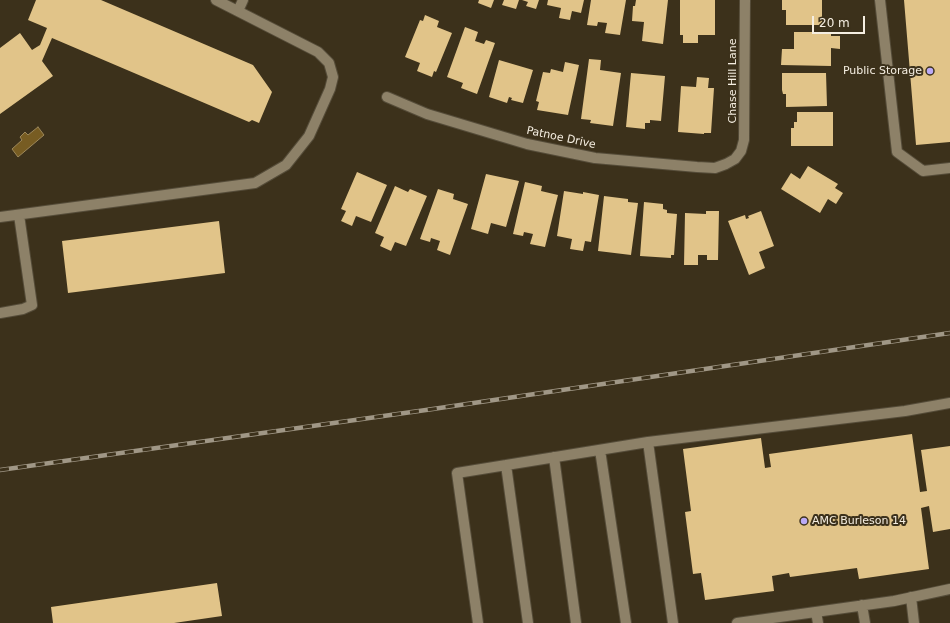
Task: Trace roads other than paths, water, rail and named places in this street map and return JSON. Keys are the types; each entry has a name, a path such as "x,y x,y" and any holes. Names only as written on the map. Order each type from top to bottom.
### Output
{"street":[{"path":"0,217 255,183 286,165 309,136 330,89 332,77 329,63 318,52 216,0"},
{"path":"238,11 243,0"},
{"name":"Chase Hill Lane","path":"735,159 741,151 744,140 745,0"},
{"path":"880,0 897,152 923,172 950,168"},
{"name":"Patnoe Drive","path":"387,97 427,114 520,142 595,158 715,168 735,159"},
{"path":"0,313 23,309 32,305 19,215"},
{"path":"478,623 457,473 648,442 875,415 950,403"},
{"path":"648,442 672,623"},
{"path":"600,450 626,623"},
{"path":"554,457 576,623"},
{"path":"506,465 528,623"},
{"path":"737,623 765,621 911,597 950,589"},
{"path":"911,597 914,623"},
{"path":"862,605 865,623"},
{"path":"816,612 818,623"}],"railway":[{"path":"0,470 426,410 950,333"}],"place":[{"name":"Public Storage","path":"930,71"},
{"name":"AMC Burleson 14","path":"804,521"}]}
